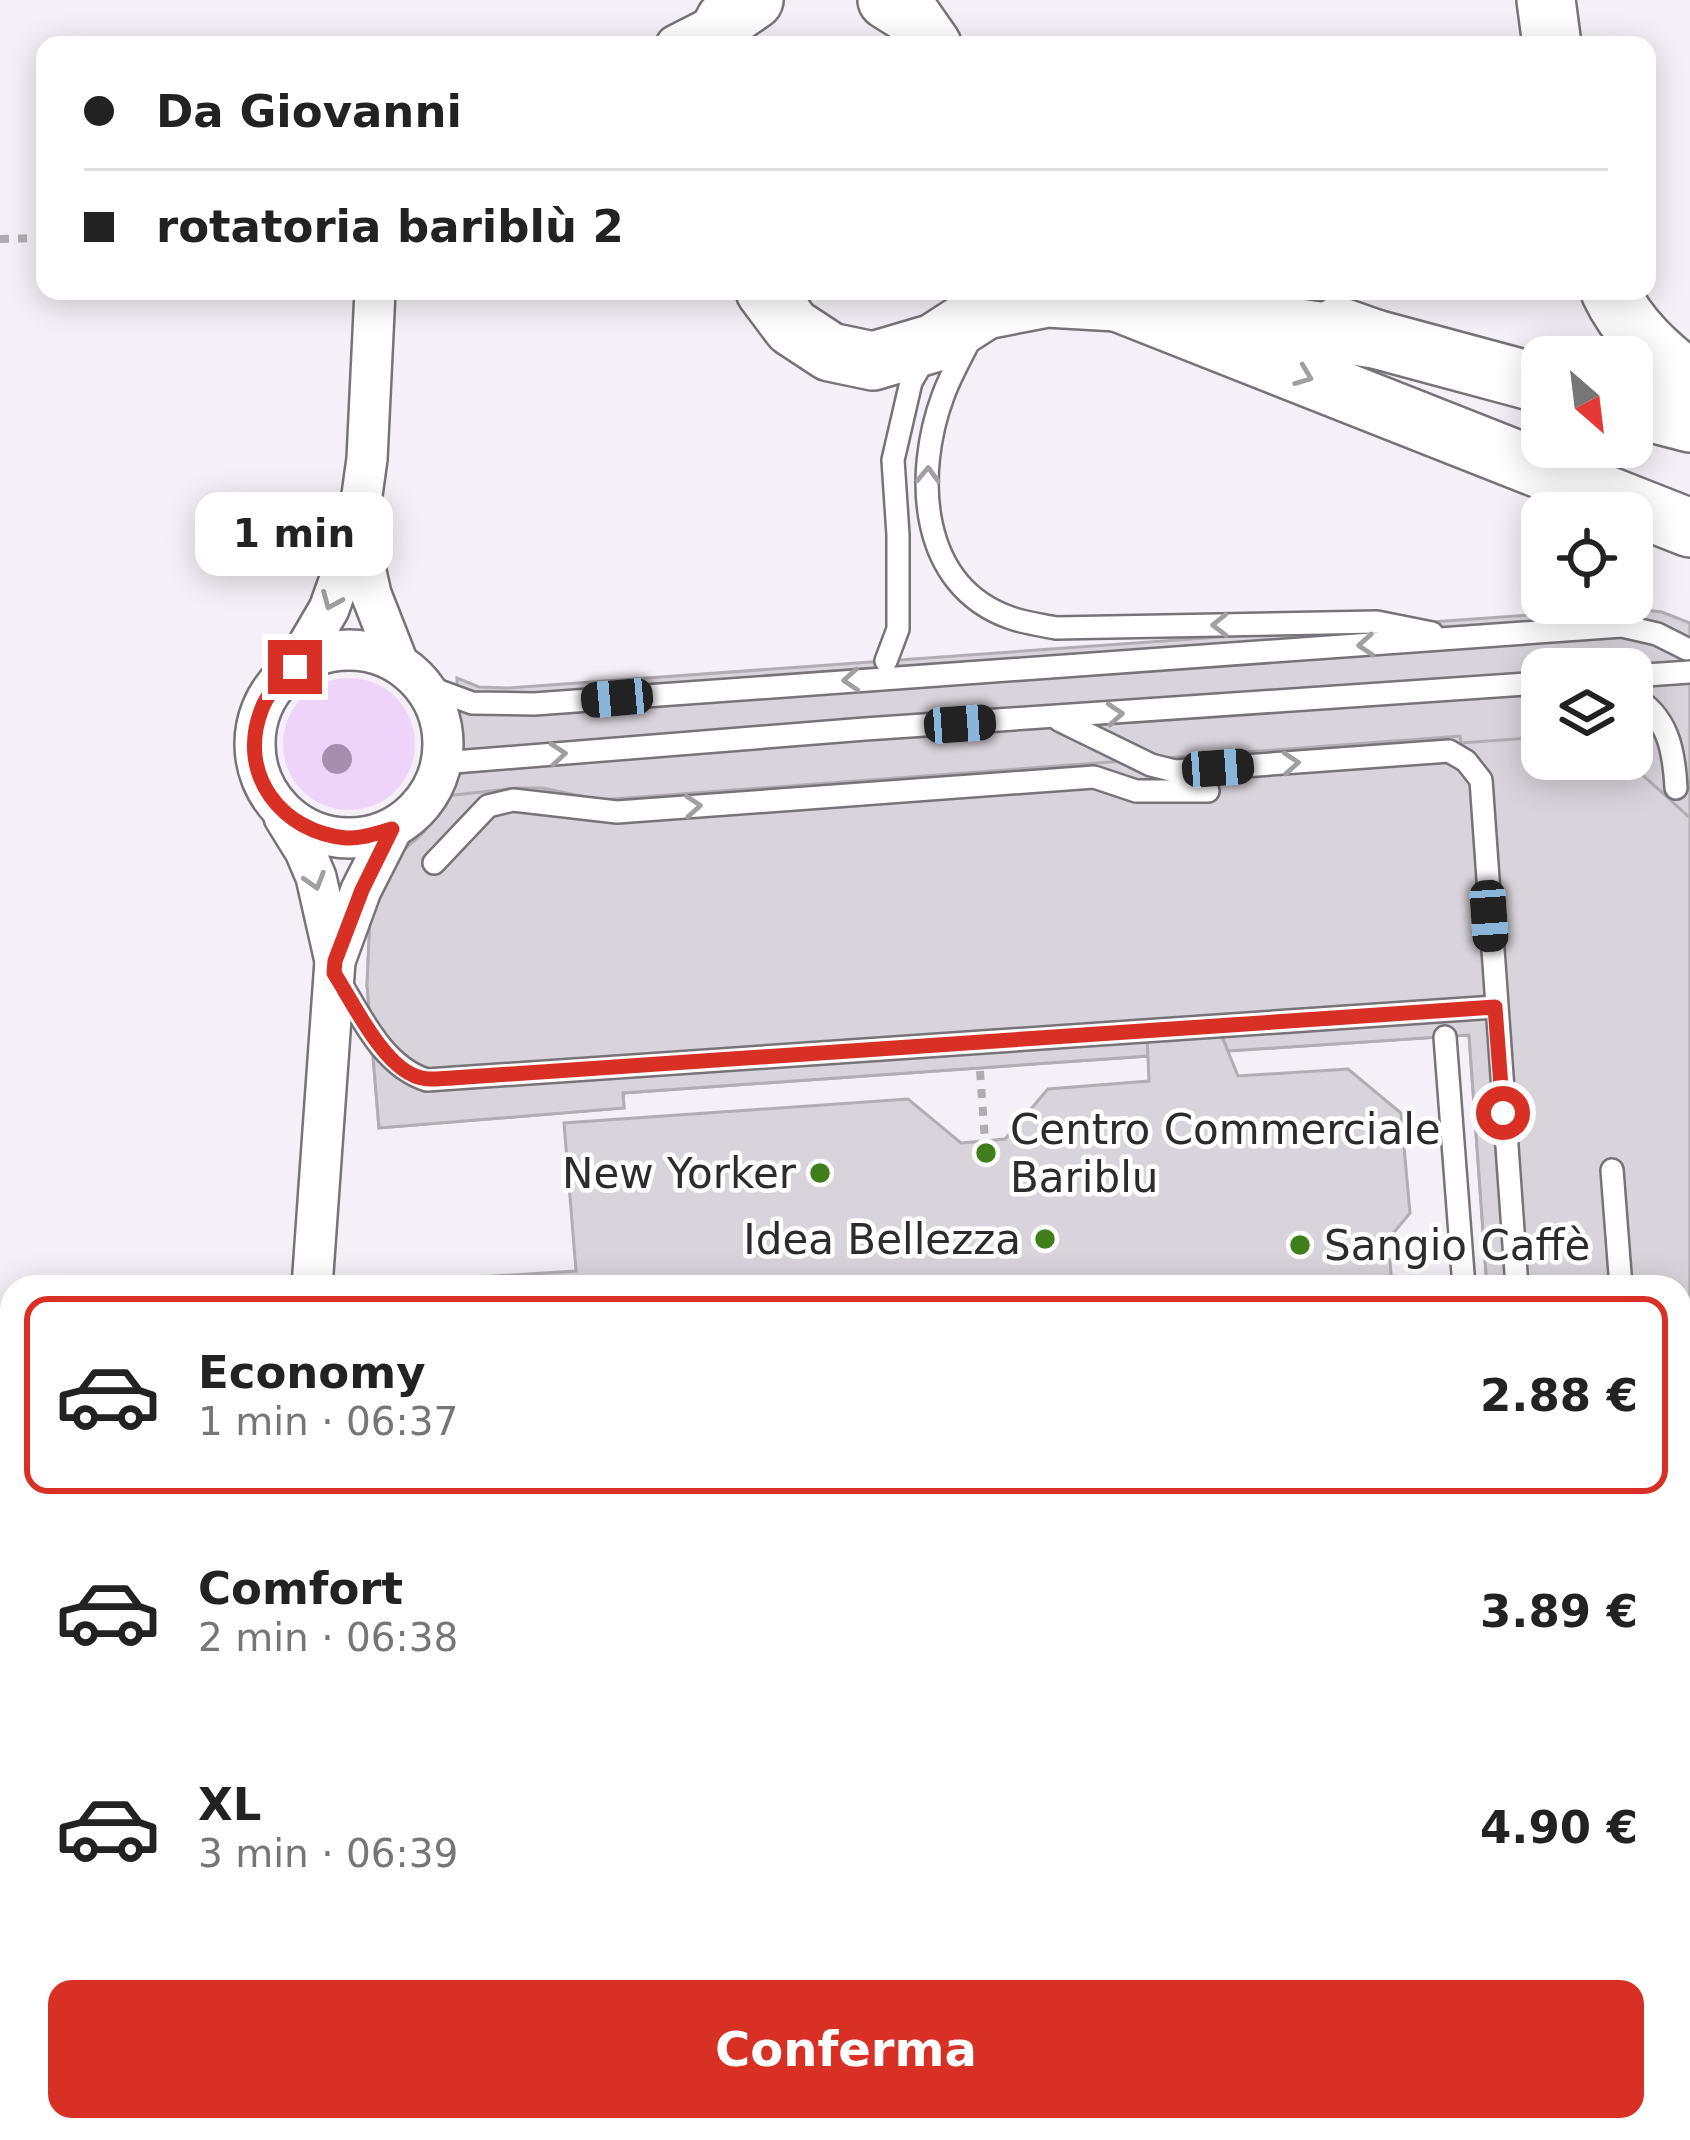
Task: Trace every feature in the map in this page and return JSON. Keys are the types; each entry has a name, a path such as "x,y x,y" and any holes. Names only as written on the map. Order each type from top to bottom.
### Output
{"main road":[{"path":"886,0 911,15 926,36"},
{"path":"1521,36 1522,0"},
{"path":"1546,0 1551,36"},
{"path":"772,300 792,327 830,352 874,361 934,343 987,300"},
{"path":"1082,300 1375,339"},
{"path":"1270,300 1375,339 1521,378"},
{"path":"1614,300 1656,354 1690,380"},
{"path":"1117,302 1690,528"},
{"path":"1653,413 1690,423"}],"street":[{"path":"295,667 329,609 357,531 367,458 375,300"},
{"path":"334,967 362,890 392,829 424,802 442,764 441,722 384,632 357,531"},
{"path":"314,1275 334,967 316,877 263,785 254,733 275,685 295,667 328,652 364,651 411,674"},
{"path":"278,807 311,832 351,839 392,829"}],"lane":[{"path":"987,300 943,395 926,468 932,537 944,565 983,605 1011,619 1056,628 1377,622 1462,639"},
{"path":"886,661 898,629 893,460 910,382 934,343"},
{"path":"411,674 472,703 534,704 1622,626 1657,634 1689,661"},
{"path":"1653,670 1689,661"},
{"path":"442,764 1521,684"},
{"path":"1653,712 1665,725 1676,788"},
{"path":"1055,718 1151,765 1175,771 1449,751 1466,761 1481,780 1516,1275"},
{"path":"434,863 488,806 513,800 616,812 1094,777 1136,791 1208,791"},
{"path":"334,967 388,1056 427,1080 1495,1007"},
{"path":"1445,1037 1463,1275"},
{"path":"1612,1170 1621,1275"}],"path":[{"path":"0,239 36,238"},
{"path":"977,1042 985,1142"}],"shaded area":[{"path":"349,678 374,683 396,697 410,719 415,744 410,769 396,791 374,805 349,810 324,805 302,791 288,769 283,744 288,719 302,697 324,683"}],"building":[{"path":"1653,611 1690,623 1690,1275 1486,1275 1469,1035 1228,1051 1220,1032 1147,1036 1148,1056 623,1093 624,1108 379,1128 367,985 370,917 399,854 424,832 459,776 457,678 479,687 507,688 1521,616 1521,624 1653,624"},
{"path":"1460,736 1461,743 1521,739 1521,780 1648,780 1690,818 1690,1275 1486,1275 1469,1035 1228,1051 1220,1032 1147,1036 1148,1056 623,1093 624,1108 379,1128 367,985 370,917 399,854 424,832 446,796 543,788 600,800"},
{"name":"Centro Commerciale Bariblu","path":"1220,1032 1238,1076 1348,1069 1401,1113 1410,1213 1371,1260 1390,1260 1391,1275 511,1275 576,1271 564,1123 908,1099 961,1143 1005,1139 1048,1089 1149,1081 1147,1036"}],"place":[{"name":"Centro Commerciale Bariblu","path":"986,1153"},
{"name":"New Yorker","path":"820,1173"},
{"name":"Idea Bellezza","path":"1045,1239"},
{"name":"Sangio Caffè","path":"1300,1245"}],"route":[{"path":"295,667 275,685 262,707 254,733 255,759 263,785 278,807 311,832 351,839 392,829 362,890 334,973 388,1056 413,1076 427,1080 1495,1007 1503,1113"}]}
